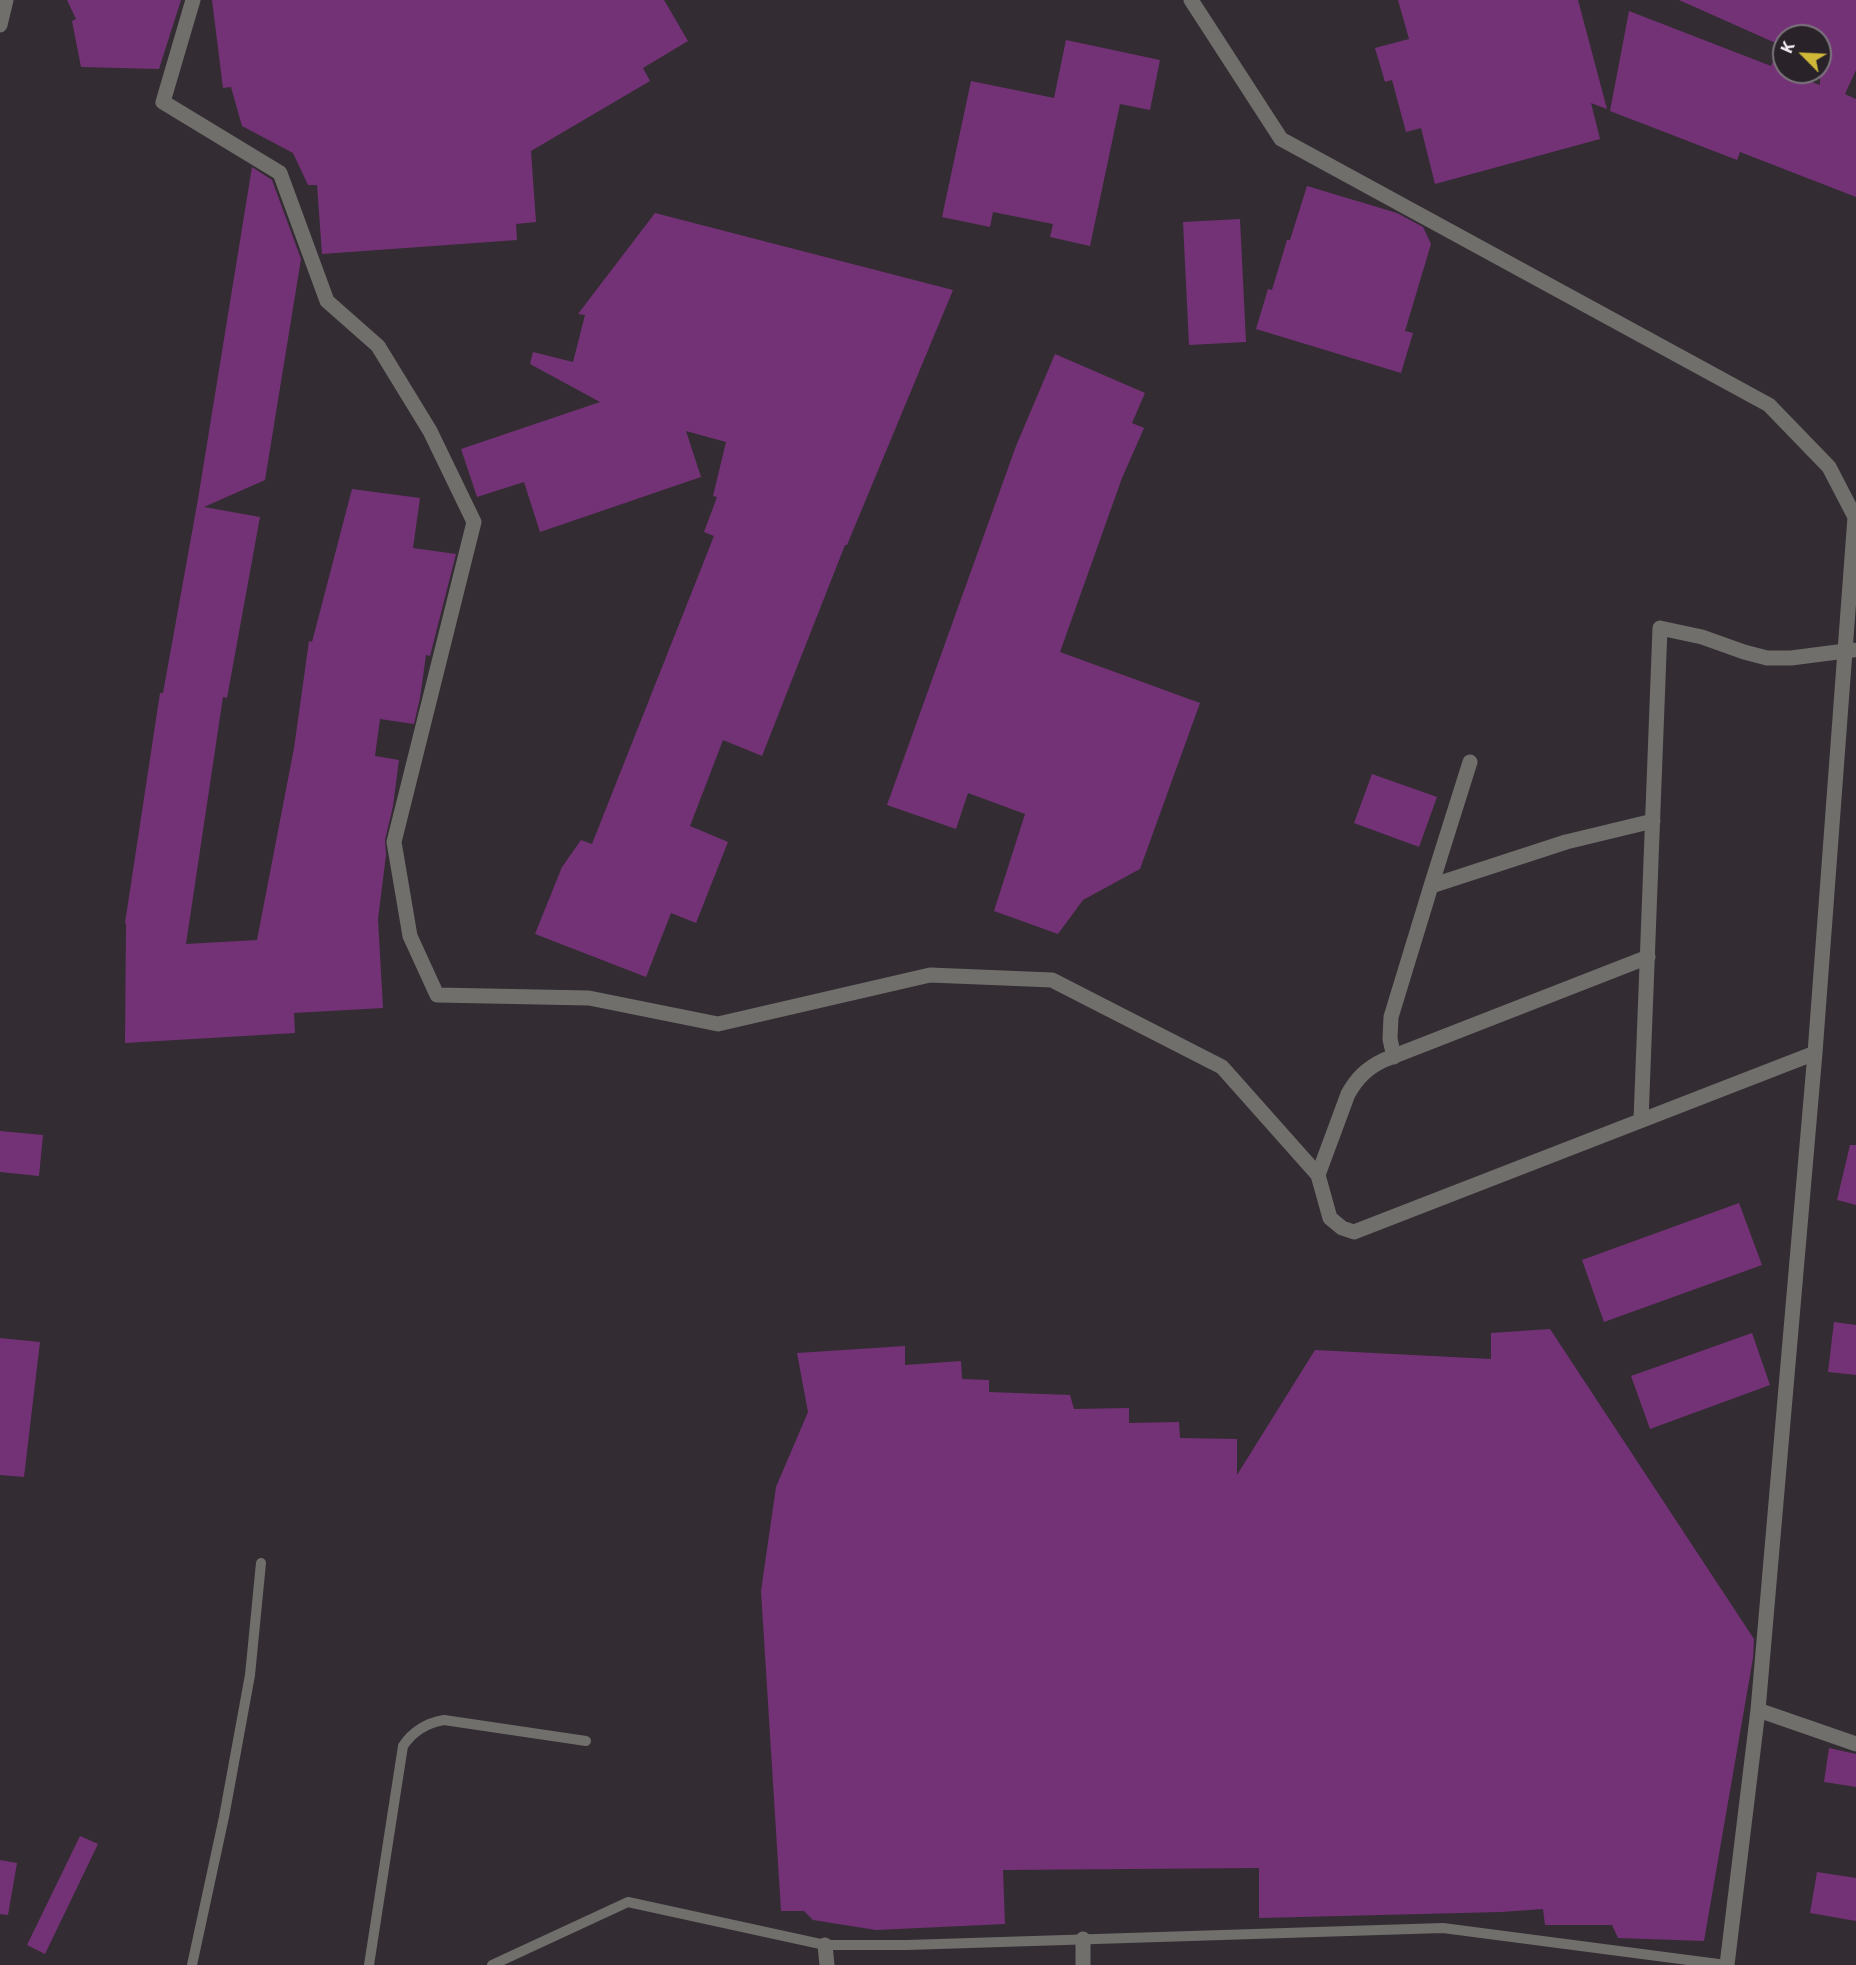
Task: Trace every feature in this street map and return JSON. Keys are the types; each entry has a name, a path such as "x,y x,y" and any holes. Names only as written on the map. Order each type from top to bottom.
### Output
{"street":[{"path":"0,25 6,0"},
{"path":"193,0 163,102 280,173 327,301 378,346 430,431 474,522 394,842 410,936 437,995 588,998 718,1024 930,975 1052,980 1222,1067 1318,1174 1330,1218 1342,1228 1354,1232 1815,1053"},
{"path":"1191,0 1281,139 1769,405 1829,467 1855,517 1852,646 1758,1710 1726,1965"},
{"path":"1641,1120 1660,628 1702,637 1767,658 1791,658 1852,646"},
{"path":"1394,1057 1390,1040 1391,1017 1470,762"},
{"path":"1431,886 1566,842 1653,820"},
{"path":"1318,1174 1353,1085 1367,1070 1394,1057 1648,957"},
{"path":"1758,1710 1856,1744"},
{"path":"1083,1939 1083,1965"},
{"path":"825,1945 827,1965"}],"lane":[{"path":"192,1965 224,1817 250,1675 261,1563"},
{"path":"369,1965 404,1746 414,1733 428,1724 444,1720 586,1741"},
{"path":"492,1965 628,1902 825,1945 907,1945 1443,1928 1726,1965"}],"building":[{"path":"67,0 181,0 159,69 81,67 72,21 76,19"},
{"path":"212,0 664,0 688,41 643,68 650,81 531,151 536,222 516,224 517,240 322,254 317,185 308,185 293,153 242,126 231,87 223,88"},
{"path":"1398,0 1578,0 1607,109 1591,103 1600,139 1435,184 1421,128 1406,132 1392,80 1385,82 1375,48 1409,39"},
{"path":"1679,0 1856,0 1856,70 1845,94 1856,99 1856,197 1740,152 1737,160 1610,111 1629,11 1771,66 1772,64 1772,84 1832,84 1832,24 1772,24 1772,41"},
{"path":"1066,40 1160,60 1150,110 1120,104 1090,246 1050,237 1053,224 993,212 990,227 942,217 971,81 1054,98"},
{"path":"252,167 272,180 301,259 265,480 204,507 260,517 227,698 223,697 186,944 257,940 294,748 309,641 312,642 352,489 420,498 413,548 456,554 430,656 426,655 414,724 380,719 375,756 399,760 393,806 385,840 386,855 378,919 383,1008 294,1013 295,1033 125,1043 125,923 160,693 163,693 198,499"},
{"path":"1307,186 1397,213 1423,227 1431,244 1405,331 1413,333 1401,373 1256,329 1268,289 1272,290"},
{"path":"655,213 953,290 847,545 845,545 762,756 723,740 690,826 728,842 696,923 671,913 646,977 535,934 562,867 581,840 592,844 714,536 704,532 717,497 713,496 726,442 686,431 701,477 540,532 524,482 477,497 461,449 600,402 530,364 533,352 573,362 585,315 578,314"},
{"path":"1240,219 1246,342 1189,345 1183,222"},
{"path":"1055,354 1145,393 1132,423 1144,428 1122,478 1060,652 1200,703 1140,869 1083,900 1058,934 994,911 1025,814 968,793 956,829 887,805 1016,446"},
{"path":"1372,774 1437,797 1419,847 1354,823"},
{"path":"0,1131 43,1135 39,1176 0,1172"},
{"path":"1850,1145 1856,1145 1856,1205 1837,1200"},
{"path":"1739,1203 1762,1265 1604,1322 1582,1260"},
{"path":"1834,1322 1856,1325 1856,1375 1828,1372"},
{"path":"1550,1329 1754,1639 1753,1658 1704,1941 1618,1938 1612,1925 1545,1925 1543,1909 1259,1918 1259,1868 1003,1870 1005,1924 876,1930 813,1920 804,1911 781,1911 761,1591 776,1487 808,1412 797,1353 905,1346 905,1365 961,1361 962,1379 989,1380 989,1392 1070,1395 1074,1409 1129,1408 1129,1423 1179,1422 1180,1438 1237,1439 1237,1475 1315,1350 1491,1359 1491,1333"},
{"path":"1752,1333 1770,1385 1650,1429 1631,1376"},
{"path":"0,1338 40,1342 24,1477 0,1475"},
{"path":"1829,1748 1856,1754 1856,1787 1824,1782"},
{"path":"80,1836 98,1844 45,1954 27,1945"},
{"path":"0,1860 17,1863 8,1915 0,1914"},
{"path":"1817,1872 1856,1878 1856,1921 1810,1913"}]}
